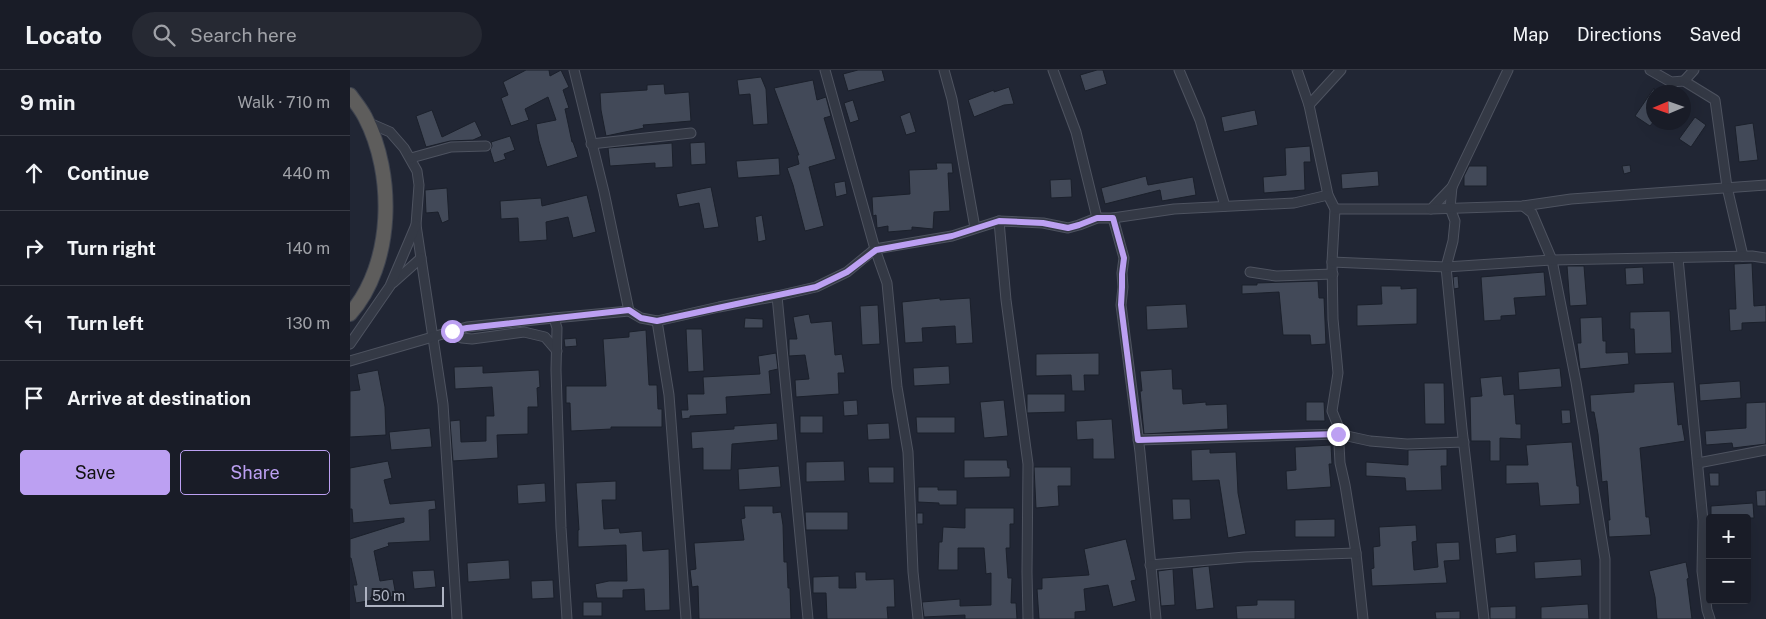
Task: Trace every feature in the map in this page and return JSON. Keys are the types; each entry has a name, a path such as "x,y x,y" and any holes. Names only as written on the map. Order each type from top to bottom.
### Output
{"highway":[{"path":"350,95 367,122 376,147 385,181 386,215 373,277 350,314"}],"street":[{"path":"574,70 604,192 629,310"},
{"path":"825,70 887,283 897,387 908,452 913,572 918,619"},
{"path":"944,70 952,99 975,228"},
{"path":"1052,70 1076,132 1097,218"},
{"path":"1179,70 1200,120 1224,206"},
{"path":"1297,70 1309,105 1328,195 1335,209 1332,262 1333,319 1338,373 1332,412 1338,426 1340,463 1356,553 1363,619"},
{"path":"1309,105 1341,70"},
{"path":"1431,209 1452,186 1508,70"},
{"path":"1650,70 1671,82 1684,81 1715,100 1727,187 1743,256"},
{"path":"1684,81 1694,70"},
{"path":"367,122 390,132 411,158 417,171 419,185 416,225 443,404 457,619"},
{"path":"591,144 691,133"},
{"path":"411,158 451,147 486,146"},
{"path":"1335,209 1431,209 1523,206 1571,198 1766,185"},
{"path":"1452,186 1450,208 1455,221 1453,241 1446,268 1484,619"},
{"path":"350,361 467,328 629,310 641,318 657,321 719,306 777,296 816,287 847,272 876,250 952,236 999,221 1043,223 1068,228 1097,218 1113,218 1174,209 1294,203 1328,195"},
{"path":"1523,206 1532,213 1552,260 1576,382 1603,549 1605,619"},
{"path":"1113,218 1124,258 1121,305 1138,440 1156,619"},
{"path":"999,221 1006,300 1028,464 1026,572 1028,619"},
{"path":"350,344 390,286 416,225"},
{"path":"1332,262 1446,268 1552,260 1743,256 1766,258"},
{"path":"390,286 421,258"},
{"path":"1678,258 1703,521 1702,571 1710,619"},
{"path":"1250,272 1276,276 1333,274"},
{"path":"777,296 808,619"},
{"path":"554,318 557,328 561,528 567,619"},
{"path":"657,321 668,396 686,619"},
{"path":"452,331 462,338 472,339 524,332 545,337 557,351"},
{"path":"1138,440 1338,434 1370,441 1398,443 1464,442"},
{"path":"1698,463 1766,450"},
{"path":"1150,565 1356,553"}],"building":[{"path":"526,70 549,70 550,76 561,70 569,87 563,90 569,108 565,109 572,142 578,157 547,167 536,124 556,120 548,97 525,109 529,120 511,126 501,98 508,95 503,82"},
{"path":"858,70 882,70 885,81 848,91 843,74"},
{"path":"1103,70 1107,84 1085,91 1080,75"},
{"path":"761,77 766,89 768,124 753,125 750,94 739,95 737,80"},
{"path":"813,80 817,100 826,97 831,116 824,118 836,159 809,167 824,226 805,231 787,168 799,164 797,155 799,155 774,88"},
{"path":"664,84 665,94 689,92 691,121 643,125 644,128 606,136 600,93 647,90 647,85"},
{"path":"1009,87 1014,104 1004,105 974,117 968,100 994,90 994,92"},
{"path":"853,100 859,120 850,123 844,103"},
{"path":"1646,100 1646,123 1635,116"},
{"path":"432,110 442,137 475,121 482,136 473,140 450,141 426,147 416,116"},
{"path":"1255,110 1258,125 1224,132 1221,117"},
{"path":"910,112 916,132 906,135 900,116"},
{"path":"1695,117 1706,125 1691,147 1679,139 1686,130 1691,130 1691,122"},
{"path":"1753,123 1758,160 1739,162 1735,126"},
{"path":"510,136 515,150 504,154 506,159 494,163 490,150 491,142"},
{"path":"705,142 706,164 691,165 690,143"},
{"path":"672,143 673,167 655,168 655,163 610,166 608,148"},
{"path":"1310,146 1311,162 1304,162 1305,190 1264,193 1263,177 1286,175 1285,148"},
{"path":"779,158 780,175 738,178 736,161"},
{"path":"936,163 952,163 953,173 948,173 950,211 934,212 933,229 912,227 912,230 888,232 888,226 877,228 876,215 873,216 872,197 910,194 909,170 937,169"},
{"path":"1630,165 1631,172 1624,174 1622,166"},
{"path":"1469,166 1487,166 1487,186 1464,186 1464,176"},
{"path":"1378,171 1379,186 1342,189 1341,174"},
{"path":"1146,176 1148,185 1193,177 1196,195 1162,201 1160,190 1105,204 1101,188"},
{"path":"1071,179 1072,197 1051,198 1050,180"},
{"path":"845,181 847,194 836,197 834,183"},
{"path":"711,187 719,227 704,229 699,203 679,207 676,194"},
{"path":"447,188 449,220 442,223 438,212 426,213 425,190"},
{"path":"587,195 596,232 573,238 568,217 546,222 547,240 519,242 518,218 501,219 500,201 541,198 542,206"},
{"path":"762,215 766,240 758,242 755,217"},
{"path":"1752,263 1754,306 1766,305 1766,322 1742,323 1742,330 1730,331 1729,309 1736,309 1734,264"},
{"path":"1567,266 1584,266 1587,305 1570,306"},
{"path":"1643,267 1644,284 1626,285 1625,268"},
{"path":"1544,272 1546,296 1514,298 1516,315 1501,316 1501,320 1484,321 1481,277"},
{"path":"1458,276 1459,288 1454,289 1453,277"},
{"path":"1318,281 1319,298 1324,298 1326,344 1311,345 1310,335 1283,335 1279,292 1242,294 1242,285"},
{"path":"1381,286 1401,286 1401,289 1417,288 1417,324 1357,326 1357,305 1382,304"},
{"path":"940,298 940,300 970,298 973,343 956,344 955,326 922,328 923,342 905,343 902,302"},
{"path":"1186,304 1188,328 1147,330 1146,306"},
{"path":"878,305 880,344 862,345 860,306"},
{"path":"1670,311 1672,353 1635,354 1634,329 1630,329 1630,312"},
{"path":"809,314 811,323 832,321 835,355 842,354 845,373 838,373 839,394 796,397 795,380 809,379 805,355 789,356 789,339 797,339 793,317"},
{"path":"1602,317 1603,341 1606,341 1606,353 1628,352 1629,364 1580,369 1577,343 1581,343 1580,318"},
{"path":"745,318 763,319 763,328 744,328"},
{"path":"686,329 702,329 704,371 688,372"},
{"path":"646,330 649,385 657,385 658,409 662,409 662,427 611,427 611,429 571,431 570,403 566,403 566,386 606,386 603,339 629,337 629,332"},
{"path":"576,338 577,346 565,347 564,339"},
{"path":"776,353 778,369 769,371 771,394 726,397 727,414 690,416 690,418 682,419 681,410 688,410 687,394 704,394 703,377 760,374 758,356"},
{"path":"1099,353 1099,375 1084,375 1085,391 1072,391 1071,375 1036,376 1036,354"},
{"path":"483,366 483,373 539,370 540,387 537,388 538,407 528,407 528,434 497,435 498,458 453,461 450,421 460,420 461,442 486,441 486,416 494,416 492,387 455,389 454,367"},
{"path":"949,366 950,384 914,386 913,368"},
{"path":"1560,368 1562,387 1519,390 1518,372"},
{"path":"1172,369 1173,389 1182,389 1183,404 1206,402 1206,405 1227,404 1228,429 1144,434 1140,371"},
{"path":"378,370 385,407 386,435 350,437 350,391 360,390 357,374"},
{"path":"1502,376 1504,395 1514,394 1516,424 1521,424 1521,439 1500,438 1500,461 1490,461 1490,441 1471,441 1470,397 1482,396 1480,378"},
{"path":"1740,381 1741,398 1700,401 1699,384"},
{"path":"1674,382 1678,425 1682,424 1685,441 1640,448 1646,517 1649,517 1651,535 1609,537 1608,520 1610,520 1607,481 1602,482 1598,434 1594,412 1591,412 1590,395 1634,392 1634,384"},
{"path":"1424,383 1444,383 1445,424 1425,424"},
{"path":"1027,394 1065,394 1065,412 1027,413"},
{"path":"857,400 858,415 844,416 843,401"},
{"path":"1004,400 1008,436 984,438 980,402"},
{"path":"1306,402 1324,402 1325,421 1306,421"},
{"path":"1766,402 1766,444 1733,448 1732,443 1706,445 1705,431 1746,428 1746,403"},
{"path":"1561,410 1570,410 1571,423 1562,424"},
{"path":"800,416 823,416 823,433 800,433"},
{"path":"916,417 955,417 955,433 917,433"},
{"path":"1112,419 1115,459 1093,459 1093,439 1077,440 1076,421"},
{"path":"777,423 778,440 732,444 731,470 703,470 703,448 692,449 691,432"},
{"path":"889,423 890,439 868,440 867,424"},
{"path":"430,428 432,447 391,450 389,432"},
{"path":"1572,442 1580,504 1540,506 1538,483 1506,484 1506,465 1528,465 1526,445"},
{"path":"1331,445 1332,464 1329,464 1331,487 1287,490 1286,471 1296,470 1295,447"},
{"path":"1210,449 1210,453 1236,452 1238,493 1246,534 1228,538 1219,480 1192,481 1191,450"},
{"path":"1447,449 1447,466 1441,466 1442,490 1406,491 1405,478 1366,476 1366,462 1408,465 1408,450"},
{"path":"964,460 1007,460 1008,468 1010,468 1010,477 964,478"},
{"path":"388,461 392,478 384,480 390,504 435,500 436,509 429,510 430,541 388,543 389,546 374,551 380,581 393,579 396,596 356,603 353,585 357,585 350,558 350,539 404,522 404,518 353,523 352,509 350,509 350,468"},
{"path":"844,461 845,481 806,482 806,462"},
{"path":"779,466 781,487 739,490 738,469"},
{"path":"868,467 894,467 894,483 869,483"},
{"path":"1034,467 1071,467 1071,486 1058,486 1059,506 1036,508"},
{"path":"1709,473 1719,473 1719,486 1710,486"},
{"path":"616,481 616,500 602,500 604,529 619,528 620,533 642,531 643,551 669,549 670,610 645,611 644,589 623,590 623,598 597,598 595,584 609,581 627,581 626,545 578,547 579,530 576,483"},
{"path":"545,483 546,502 518,504 517,485"},
{"path":"918,487 938,487 938,490 957,490 957,505 918,502"},
{"path":"1766,490 1766,506 1757,506 1756,491"},
{"path":"1172,499 1190,499 1191,519 1173,520"},
{"path":"1753,503 1754,518 1751,518 1751,514 1711,514 1711,506"},
{"path":"744,506 773,506 773,513 781,512 784,562 787,562 788,588 790,588 791,619 699,619 698,586 692,587 690,570 696,569 694,543 744,540 741,519 745,518"},
{"path":"965,508 1014,508 1014,524 1010,524 1010,548 1006,548 1008,578 1012,578 1011,603 1016,603 1017,619 965,619 965,615 924,617 922,602 960,599 960,606 991,605 991,573 986,574 984,548 958,548 958,570 938,570 939,542 942,542 943,527 965,528"},
{"path":"805,512 848,512 848,530 806,530"},
{"path":"917,513 923,513 923,524 917,524"},
{"path":"1335,519 1335,537 1295,537 1295,520"},
{"path":"1416,525 1417,541 1412,542 1414,570 1438,567 1436,543 1459,542 1460,560 1444,561 1447,583 1372,586 1371,569 1374,568 1373,547 1380,546 1379,527"},
{"path":"1516,534 1517,552 1496,554 1495,538"},
{"path":"1126,539 1136,580 1131,581 1136,601 1113,607 1108,585 1084,589 1086,611 1075,612 1075,619 1039,619 1037,589 1042,589 1042,578 1089,575 1084,549"},
{"path":"1581,559 1582,576 1535,579 1534,562"},
{"path":"509,560 510,579 468,582 467,563"},
{"path":"1686,562 1692,619 1657,619 1655,597 1649,571"},
{"path":"1209,566 1214,608 1196,610 1192,568"},
{"path":"1173,569 1175,605 1161,606 1158,571"},
{"path":"434,570 436,587 414,589 412,571"},
{"path":"855,572 866,572 866,580 894,579 895,607 887,607 888,619 827,619 826,593 813,593 813,577 839,576 839,588 856,588"},
{"path":"553,580 554,598 532,599 531,581"},
{"path":"1257,600 1295,600 1295,619 1237,619 1236,606 1257,605"},
{"path":"583,602 602,602 602,616 583,616"},
{"path":"1588,604 1589,619 1541,619 1541,607"},
{"path":"1516,606 1516,619 1490,619 1490,607"},
{"path":"1460,611 1460,619 1436,619 1435,612"}],"route":[{"path":"452,331 629,310 641,318 657,321 719,306 816,287 847,272 876,250 952,236 999,221 1043,223 1068,228 1097,218 1113,218 1124,258 1121,305 1124,343 1138,440 1338,434"}]}
